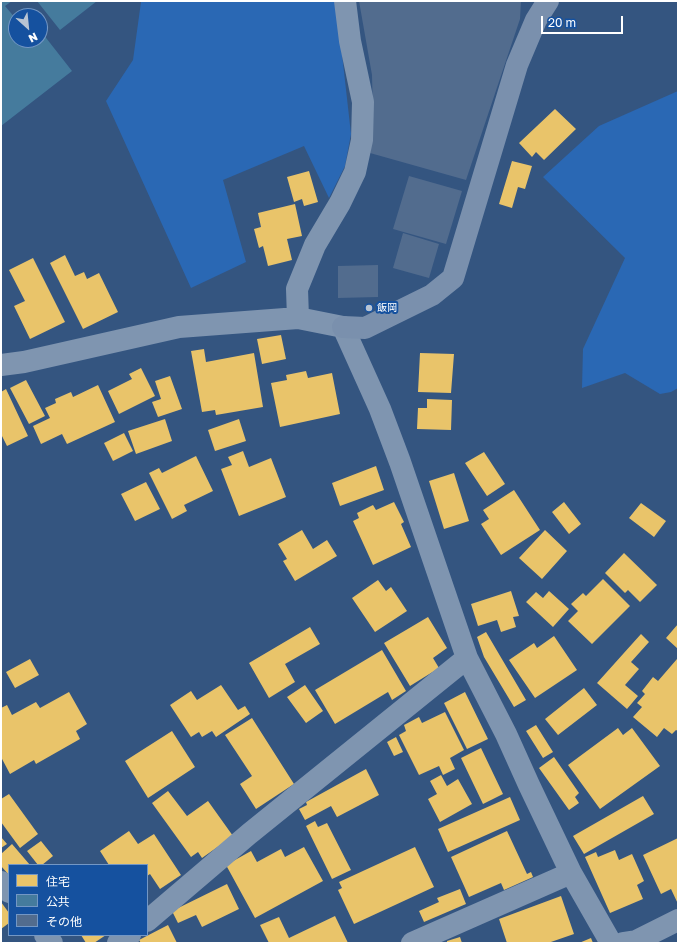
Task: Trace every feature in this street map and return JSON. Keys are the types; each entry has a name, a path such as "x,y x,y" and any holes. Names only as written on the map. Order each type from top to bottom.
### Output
{"street":[{"path":"298,318 297,288 315,245 340,203 355,172 362,140 363,102 350,41 345,1"},
{"path":"1,365 24,362 179,327 298,318 343,327 365,328 432,295 453,278 517,65 536,20 548,1"},
{"path":"343,327 380,409 400,462 467,658 506,734 571,873 611,943"},
{"path":"148,920 250,834 467,658"},
{"path":"412,943 571,873"},
{"path":"1,882 8,891"},
{"path":"623,943 636,941 678,920"},
{"path":"118,943 128,936"}],"shaded area":[{"path":"336,1 351,134 345,166 329,198 304,146 223,180 246,262 191,288 106,101 133,60 141,2"},
{"path":"678,91 678,388 671,392 660,394 625,373 582,388 583,349 625,258 543,177 599,126"}],"building: 住宅":[{"path":"555,109 576,129 544,160 536,152 532,157 519,143"},
{"path":"512,161 532,166 525,189 518,187 512,208 499,204"},
{"path":"309,171 318,202 304,206 302,199 294,202 287,177"},
{"path":"295,204 302,236 287,239 292,260 268,266 263,246 259,248 254,229 261,227 258,213"},
{"path":"65,255 75,276 84,272 87,279 99,273 118,312 83,329 50,263"},
{"path":"33,258 65,322 30,339 14,306 25,301 9,270"},
{"path":"281,335 286,359 262,364 257,339"},
{"path":"204,349 206,362 254,353 263,407 216,415 215,410 202,412 191,351"},
{"path":"420,353 454,354 451,393 418,392"},
{"path":"141,368 155,396 119,414 108,391 132,379 129,374"},
{"path":"306,371 308,378 332,373 340,414 280,427 271,383 287,380 286,375"},
{"path":"170,376 182,409 158,417 152,402 161,399 155,381"},
{"path":"26,380 45,416 29,424 10,388"},
{"path":"98,385 115,422 67,444 62,434 41,444 33,426 50,418 45,408 56,403 55,399 71,392 73,397"},
{"path":"6,389 28,436 7,446 1,434 1,392"},
{"path":"427,399 452,400 451,430 417,429 418,408 427,408"},
{"path":"165,419 172,441 136,454 128,431"},
{"path":"239,419 246,441 215,451 208,430"},
{"path":"124,433 133,451 113,461 104,443"},
{"path":"243,451 249,467 271,458 286,497 239,516 221,469 232,465 228,457"},
{"path":"484,452 505,484 487,496 465,463"},
{"path":"196,456 213,491 184,505 187,511 172,519 149,473 159,468 162,473"},
{"path":"376,466 384,490 340,506 332,483"},
{"path":"454,473 469,521 444,529 429,481"},
{"path":"146,482 160,509 135,521 121,494"},
{"path":"514,490 540,530 501,555 481,524 489,519 483,510"},
{"path":"394,502 404,522 401,524 411,547 373,565 353,521 359,518 357,513 373,505 376,510"},
{"path":"564,502 581,524 569,534 552,512"},
{"path":"641,503 666,521 654,537 629,518"},
{"path":"302,530 313,549 327,540 337,556 295,581 283,561 287,559 278,544"},
{"path":"545,530 567,551 542,579 519,558"},
{"path":"624,553 657,585 640,602 628,590 625,593 605,573"},
{"path":"603,579 630,606 592,644 568,621 578,611 571,604 583,593 586,596"},
{"path":"378,580 386,591 391,587 407,611 375,632 352,598"},
{"path":"511,591 519,616 513,617 516,627 501,632 497,620 478,626 471,604"},
{"path":"549,591 569,609 553,627 526,602 536,592 543,598"},
{"path":"428,617 447,648 433,658 439,668 410,686 384,643"},
{"path":"678,624 678,649 666,638"},
{"path":"310,627 320,644 285,664 295,682 269,698 249,663"},
{"path":"486,632 526,700 514,707 484,657 477,637"},
{"path":"641,634 649,642 631,662 639,669 625,685 638,696 627,709 597,683"},
{"path":"554,636 577,670 535,698 509,660 534,643 537,648"},
{"path":"382,650 406,691 392,700 388,692 335,724 315,690"},
{"path":"30,659 39,675 15,688 6,672"},
{"path":"677,659 678,731 676,730 672,734 664,728 657,737 633,717 642,707 637,703 645,694 642,691 653,677 658,681"},
{"path":"221,685 238,710 245,706 250,714 216,737 212,731 202,737 199,732 191,737 170,705 191,691 197,700"},
{"path":"305,685 323,711 306,723 287,697"},
{"path":"584,688 597,705 558,735 545,719"},
{"path":"69,692 87,724 76,731 80,739 36,764 34,760 10,774 1,757 1,708 7,705 12,715 36,702 40,708"},
{"path":"465,692 488,739 467,749 444,703"},
{"path":"445,712 464,750 450,758 455,769 443,775 439,766 419,775 399,735 406,731 404,725 419,717 422,723"},
{"path":"252,718 294,784 256,809 240,784 252,776 225,735"},
{"path":"536,725 553,752 543,758 526,731"},
{"path":"618,728 623,735 632,728 660,766 600,809 568,765"},
{"path":"172,731 195,767 148,798 125,761"},
{"path":"396,737 403,752 394,756 387,742"},
{"path":"481,748 503,794 483,804 461,758"},
{"path":"554,757 579,793 575,797 579,803 569,810 539,768"},
{"path":"366,769 379,795 337,817 331,806 305,820 299,809 307,805 306,802"},
{"path":"441,775 447,786 458,779 472,804 440,822 428,799 437,794 430,781"},
{"path":"168,791 187,816 208,801 233,836 202,858 198,852 191,857 152,803"},
{"path":"9,794 38,834 20,848 1,822 1,799"},
{"path":"643,796 654,814 584,854 573,836"},
{"path":"510,797 520,820 448,852 438,829"},
{"path":"315,821 318,827 327,823 351,870 332,879 306,826"},
{"path":"129,831 138,844 154,834 181,875 160,889 150,874 148,875 148,864 108,864 100,851"},
{"path":"507,831 527,874 531,872 533,877 504,890 501,883 469,897 451,857"},
{"path":"1,837 7,844 1,848"},
{"path":"678,838 678,904 671,889 661,894 643,855"},
{"path":"41,841 53,856 43,864 37,864 27,851"},
{"path":"12,844 29,864 8,864 8,874 1,866 1,854"},
{"path":"304,847 323,881 255,918 226,865 251,851 257,862 281,849 285,857"},
{"path":"415,847 434,887 354,924 338,890 342,888 339,882"},
{"path":"615,850 619,860 632,854 644,881 637,885 643,899 610,913 585,857 596,852 598,857"},
{"path":"227,884 239,909 202,927 196,915 178,923 172,911"},
{"path":"460,889 466,904 424,922 419,911 439,902 437,898"},
{"path":"561,896 574,934 548,943 507,943 499,919"},
{"path":"1,902 8,912 8,924 1,929"},
{"path":"335,916 348,943 269,943 260,925 279,917 289,938"},
{"path":"168,925 177,943 141,943 139,940"},
{"path":"82,936 104,936 94,943 86,943"},
{"path":"460,937 462,943 447,943 447,941"},
{"path":"591,938 593,943 579,943"}],"building: 公共":[{"path":"1,1 12,1 5,6 8,10 8,48 48,48 48,40 72,71 1,126"},
{"path":"37,1 97,1 60,30 48,15 48,8 43,8"}],"building: その他":[{"path":"359,1 521,1 520,19 466,180 370,153 373,117 372,75"},
{"path":"409,176 462,191 446,244 393,229"},
{"path":"403,233 439,244 429,278 393,268"},
{"path":"378,265 378,297 338,298 338,266"}],"place":[{"name":"飯岡","path":"369,308"}]}
